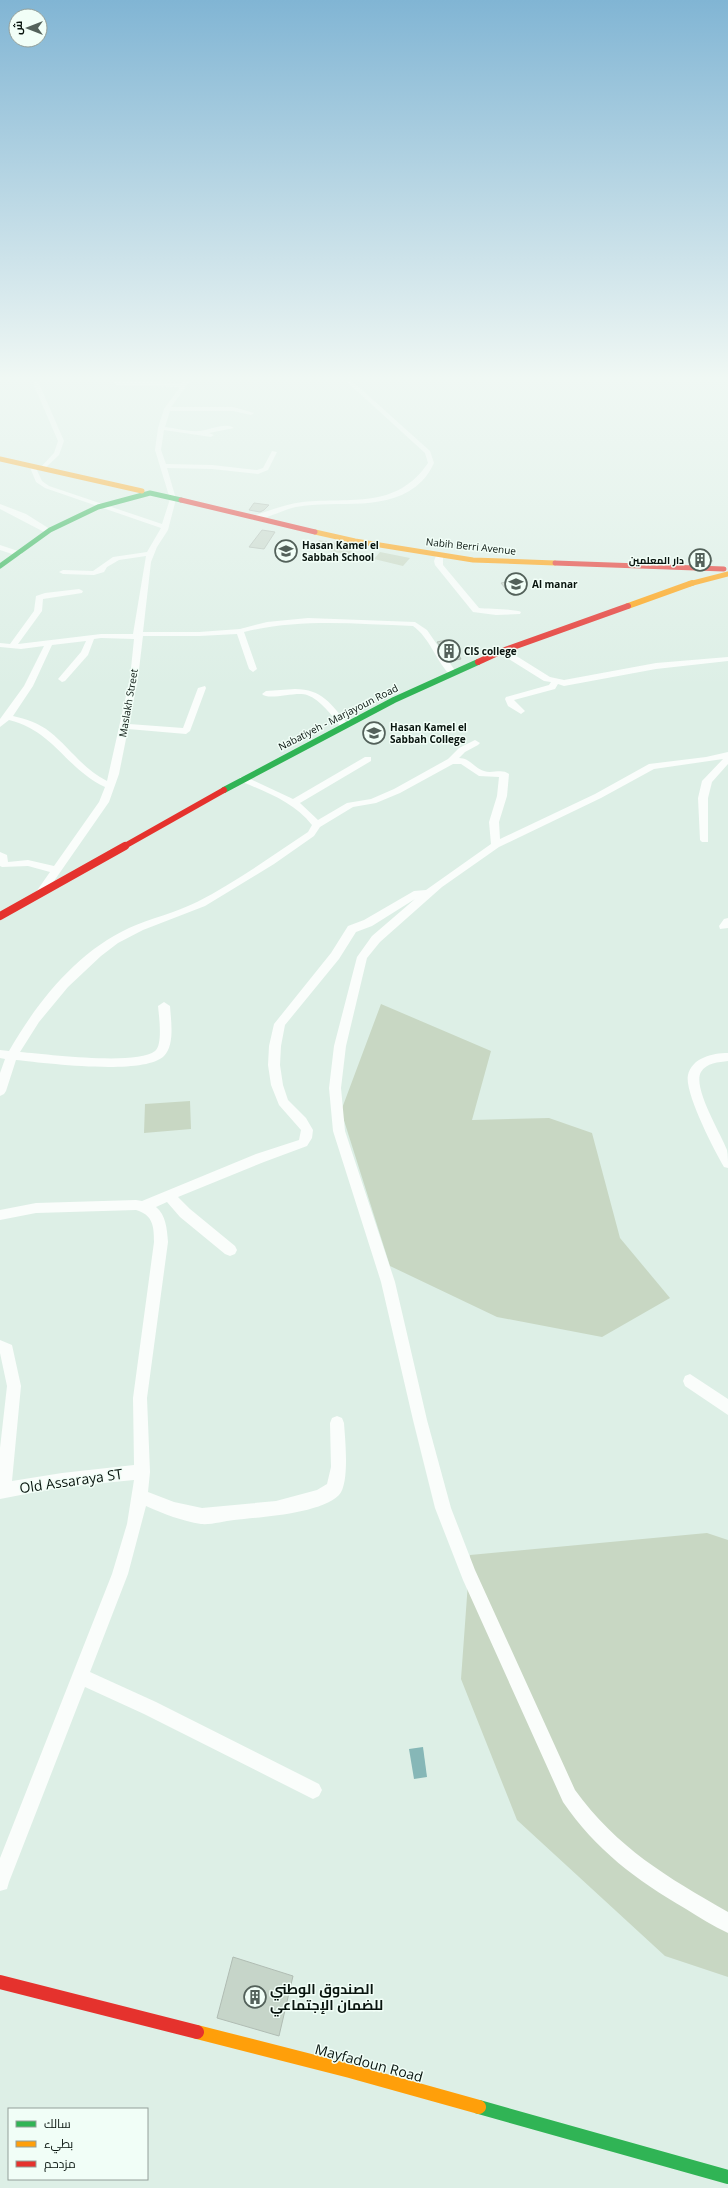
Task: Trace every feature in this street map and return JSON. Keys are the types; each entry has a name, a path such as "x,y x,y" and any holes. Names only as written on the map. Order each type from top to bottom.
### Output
{"main road":[{"path":"108,483 150,493"},
{"name":"Nabih Berri Avenue","path":"0,566 49,531 98,506 121,498 150,493 355,541 440,555 512,562 728,570"},
{"name":"Nabatiyeh - Marjayoun Road","path":"0,916 242,779 344,725 452,672 502,651 728,570"},
{"name":"Mayfadoun Road","path":"0,1982 350,2072 728,2177"}],"street":[{"path":"41,483 47,487 98,506 165,527"},
{"path":"168,483 173,499"},
{"path":"255,518 300,504 382,499 405,492 415,483"},
{"name":"Maslakh Street","path":"41,892 104,802 118,762 134,678 137,636 149,554 165,527 173,499"},
{"path":"0,506 23,516 49,531"},
{"path":"0,547 18,554"},
{"path":"63,572 94,573 101,570 104,565 113,560 149,554"},
{"path":"440,555 438,561 439,565 476,610 496,613 517,612"},
{"path":"12,647 38,611 39,598 45,595 79,591"},
{"path":"0,645 12,647 92,637 199,634 240,631 267,624 308,620 415,624 424,630 439,659 452,672"},
{"path":"240,631 253,669"},
{"path":"62,679 85,653 92,637"},
{"path":"0,724 7,717 30,681 49,643"},
{"path":"502,651 547,680 574,683 656,666 728,659"},
{"path":"521,711 511,704 509,699 552,687 556,682"},
{"path":"124,726 186,730 202,688"},
{"path":"266,694 308,691 321,699 344,725"},
{"path":"7,717 30,724 47,734 90,776 109,785"},
{"path":"0,1091 6,1055 44,1006 86,962 114,940 132,931 178,915 210,899 311,834 317,824 350,806 373,801 407,787 451,761 462,750 475,743"},
{"path":"728,754 706,760 652,766 598,796 496,845 428,893 376,939 362,957 341,1041 335,1088 339,1131 353,1180 365,1207 388,1282 438,1489 451,1529 469,1574 569,1796 582,1817 622,1857 669,1888 728,1923"},
{"path":"293,803 368,759"},
{"path":"705,840 704,798 707,782 728,759"},
{"path":"451,761 463,761 482,774 504,774 502,796 494,822 496,845"},
{"path":"242,779 293,803 312,818 317,824"},
{"path":"0,855 3,857 3,863 6,865 28,864 55,870"},
{"path":"144,1206 168,1195 203,1183 260,1158 303,1143 306,1138 307,1130 302,1121 283,1102 277,1085 274,1065 275,1046 280,1024 335,956 352,929 368,923 418,893 428,893"},
{"path":"6,1055 98,1062 148,1061 158,1055 162,1048 166,1019 164,1006"},
{"path":"728,1057 708,1060 701,1064 695,1070 693,1079 705,1113 728,1162"},
{"path":"168,1195 185,1213 230,1250"},
{"path":"0,1882 120,1574 134,1526 142,1472 138,1420 140,1398 161,1242 161,1232 156,1215 151,1209 144,1206 122,1204 45,1207 4,1211"},
{"path":"0,1346 8,1350 14,1386 2,1491"},
{"path":"690,1381 728,1408"},
{"path":"139,1496 174,1510 202,1516 276,1509 320,1497 334,1489 338,1476 338,1423"},
{"name":"Old Assaraya ST","path":"2,1491 62,1480 142,1472"},
{"path":"80,1676 150,1708 313,1790"}],"green space":[{"path":"319,540 355,546 349,555 315,548"},
{"path":"380,552 410,558 403,566 374,559"},
{"path":"381,1004 491,1051 472,1120 549,1118 592,1133 620,1238 670,1298 602,1337 497,1317 390,1266 341,1111"},
{"path":"190,1101 191,1129 144,1133 145,1104"},
{"path":"707,1533 728,1540 728,1977 665,1956 517,1820 461,1679 470,1555"}],"water":[{"path":"423,1747 427,1777 414,1779 409,1749"}],"building":[{"path":"254,503 269,505 260,512 249,510"},
{"path":"262,530 275,532 264,549 249,547"},
{"name":"دار المعلمين","path":"698,552 713,561 690,563"},
{"path":"516,580 524,590 509,593 501,583"},
{"name":"CIS college","path":"446,640 451,641 461,659 450,661 437,642"},
{"name":"الصندوق الوطني للضمان الإجتماعي","path":"233,1957 293,1976 279,2036 217,2018"}],"traffic: fast":[{"path":"0,566 50,530 98,507 150,493 181,500"},
{"path":"224,790 394,700 478,662"},
{"path":"479,2107 728,2177"}],"traffic: slow":[{"path":"107,483 142,491"},
{"path":"315,532 355,541 473,560 555,563"},
{"path":"628,606 705,579 728,574"},
{"path":"197,2032 350,2071 479,2107"}],"traffic: jam":[{"path":"181,500 315,532"},
{"path":"555,563 724,569"},
{"path":"478,662 502,651 628,606"},
{"path":"0,916 224,790"},
{"path":"0,1982 197,2032"}],"place":[{"name":"Hasan Kamel el Sabbah School","path":"286,551"},
{"name":"دار المعلمين","path":"700,560"},
{"name":"Al manar","path":"516,584"},
{"name":"CIS college","path":"449,651"},
{"name":"Hasan Kamel el Sabbah College","path":"374,733"},
{"name":"الصندوق الوطني للضمان الإجتماعي","path":"255,1997"}]}
